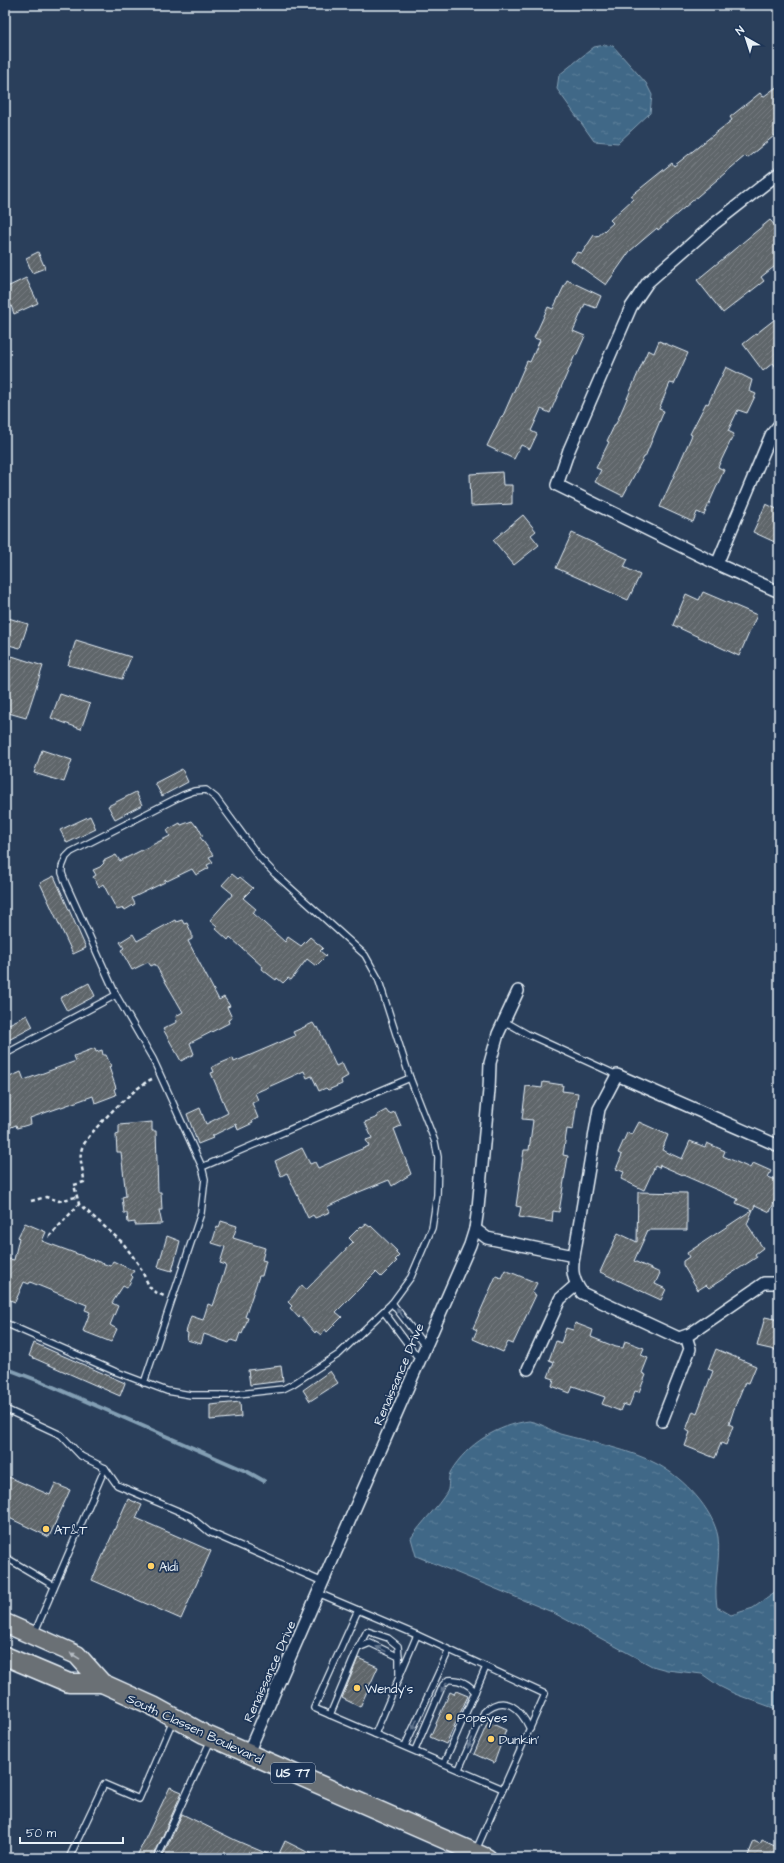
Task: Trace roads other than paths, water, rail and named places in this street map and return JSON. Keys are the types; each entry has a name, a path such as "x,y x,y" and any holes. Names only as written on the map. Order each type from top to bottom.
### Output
{"main road":[{"name":"South Classen Boulevard","path":"5,1623 77,1655 102,1683 212,1738 478,1856"},
{"name":"South Classen Boulevard","path":"5,1656 70,1683 102,1683"}],"street":[{"path":"775,590 717,564 557,485 569,450 631,307 648,282 714,224 779,173"},
{"path":"717,564 746,500 771,435 779,425"},
{"name":"Renaissance Drive","path":"248,1753 470,1245 475,1229 489,1090 490,1063 493,1049 518,991"},
{"path":"779,1146 617,1075 599,1109 572,1268 576,1285 582,1293 679,1338 686,1336 764,1283 779,1283"},
{"path":"475,1229 487,1238 574,1256"},
{"path":"528,1369 560,1299 576,1285"},
{"path":"662,1421 690,1349 686,1336"}],"lane":[{"path":"5,1323 144,1383 167,1392 191,1395 229,1395 283,1389 339,1354 384,1312 404,1289 422,1254 432,1228 437,1195 438,1157 435,1142 410,1078 378,978 365,955 275,874 244,839 216,798 206,790 194,791 184,795 82,845 71,852 64,861 62,873 116,995 160,1075 202,1167 205,1179 201,1213 144,1383"},
{"path":"9,1052 116,995"},
{"path":"504,1021 527,1034 617,1075"},
{"path":"202,1167 410,1078"},
{"path":"392,1303 426,1346"},
{"path":"384,1312 419,1359"},
{"path":"5,1409 61,1435 81,1456 105,1468 117,1485 190,1516 209,1532 323,1582"},
{"path":"33,1636 105,1468"},
{"path":"5,1557 54,1586"},
{"path":"318,1593 416,1635 545,1694 504,1789 478,1856"},
{"path":"358,1610 314,1708 504,1789"},
{"path":"330,1715 358,1648 367,1632 388,1638 398,1646 399,1676"},
{"path":"375,1734 416,1635"},
{"path":"358,1648 370,1643 399,1657"},
{"path":"405,1746 449,1650"},
{"path":"444,1763 486,1667"},
{"path":"415,1750 443,1685 448,1680 461,1681 470,1686 475,1692"},
{"path":"459,1770 484,1712 491,1706 500,1703 512,1705 525,1718 530,1728"},
{"path":"70,1858 104,1784 139,1799 174,1718"},
{"path":"157,1858 212,1738"}],"water":[{"path":"605,45 613,46 646,83 652,95 650,113 618,143 594,141 557,89 559,75 594,47"},
{"path":"529,1421 542,1425 560,1434 611,1447 648,1459 678,1478 704,1506 715,1526 719,1545 716,1589 717,1607 731,1615 753,1608 779,1590 779,1710 735,1694 719,1686 702,1674 667,1670 652,1666 552,1612 416,1556 411,1538 447,1492 450,1473 458,1461 484,1437 495,1431 517,1423"}],"waterway":[{"path":"5,1368 42,1382 248,1472 264,1481"}],"place":[{"name":"AT&T","path":"46,1529"},
{"name":"Aldi","path":"151,1566"},
{"name":"Wendy's","path":"357,1688"},
{"name":"Popeyes","path":"449,1717"},
{"name":"Dunkin'","path":"491,1739"}]}
